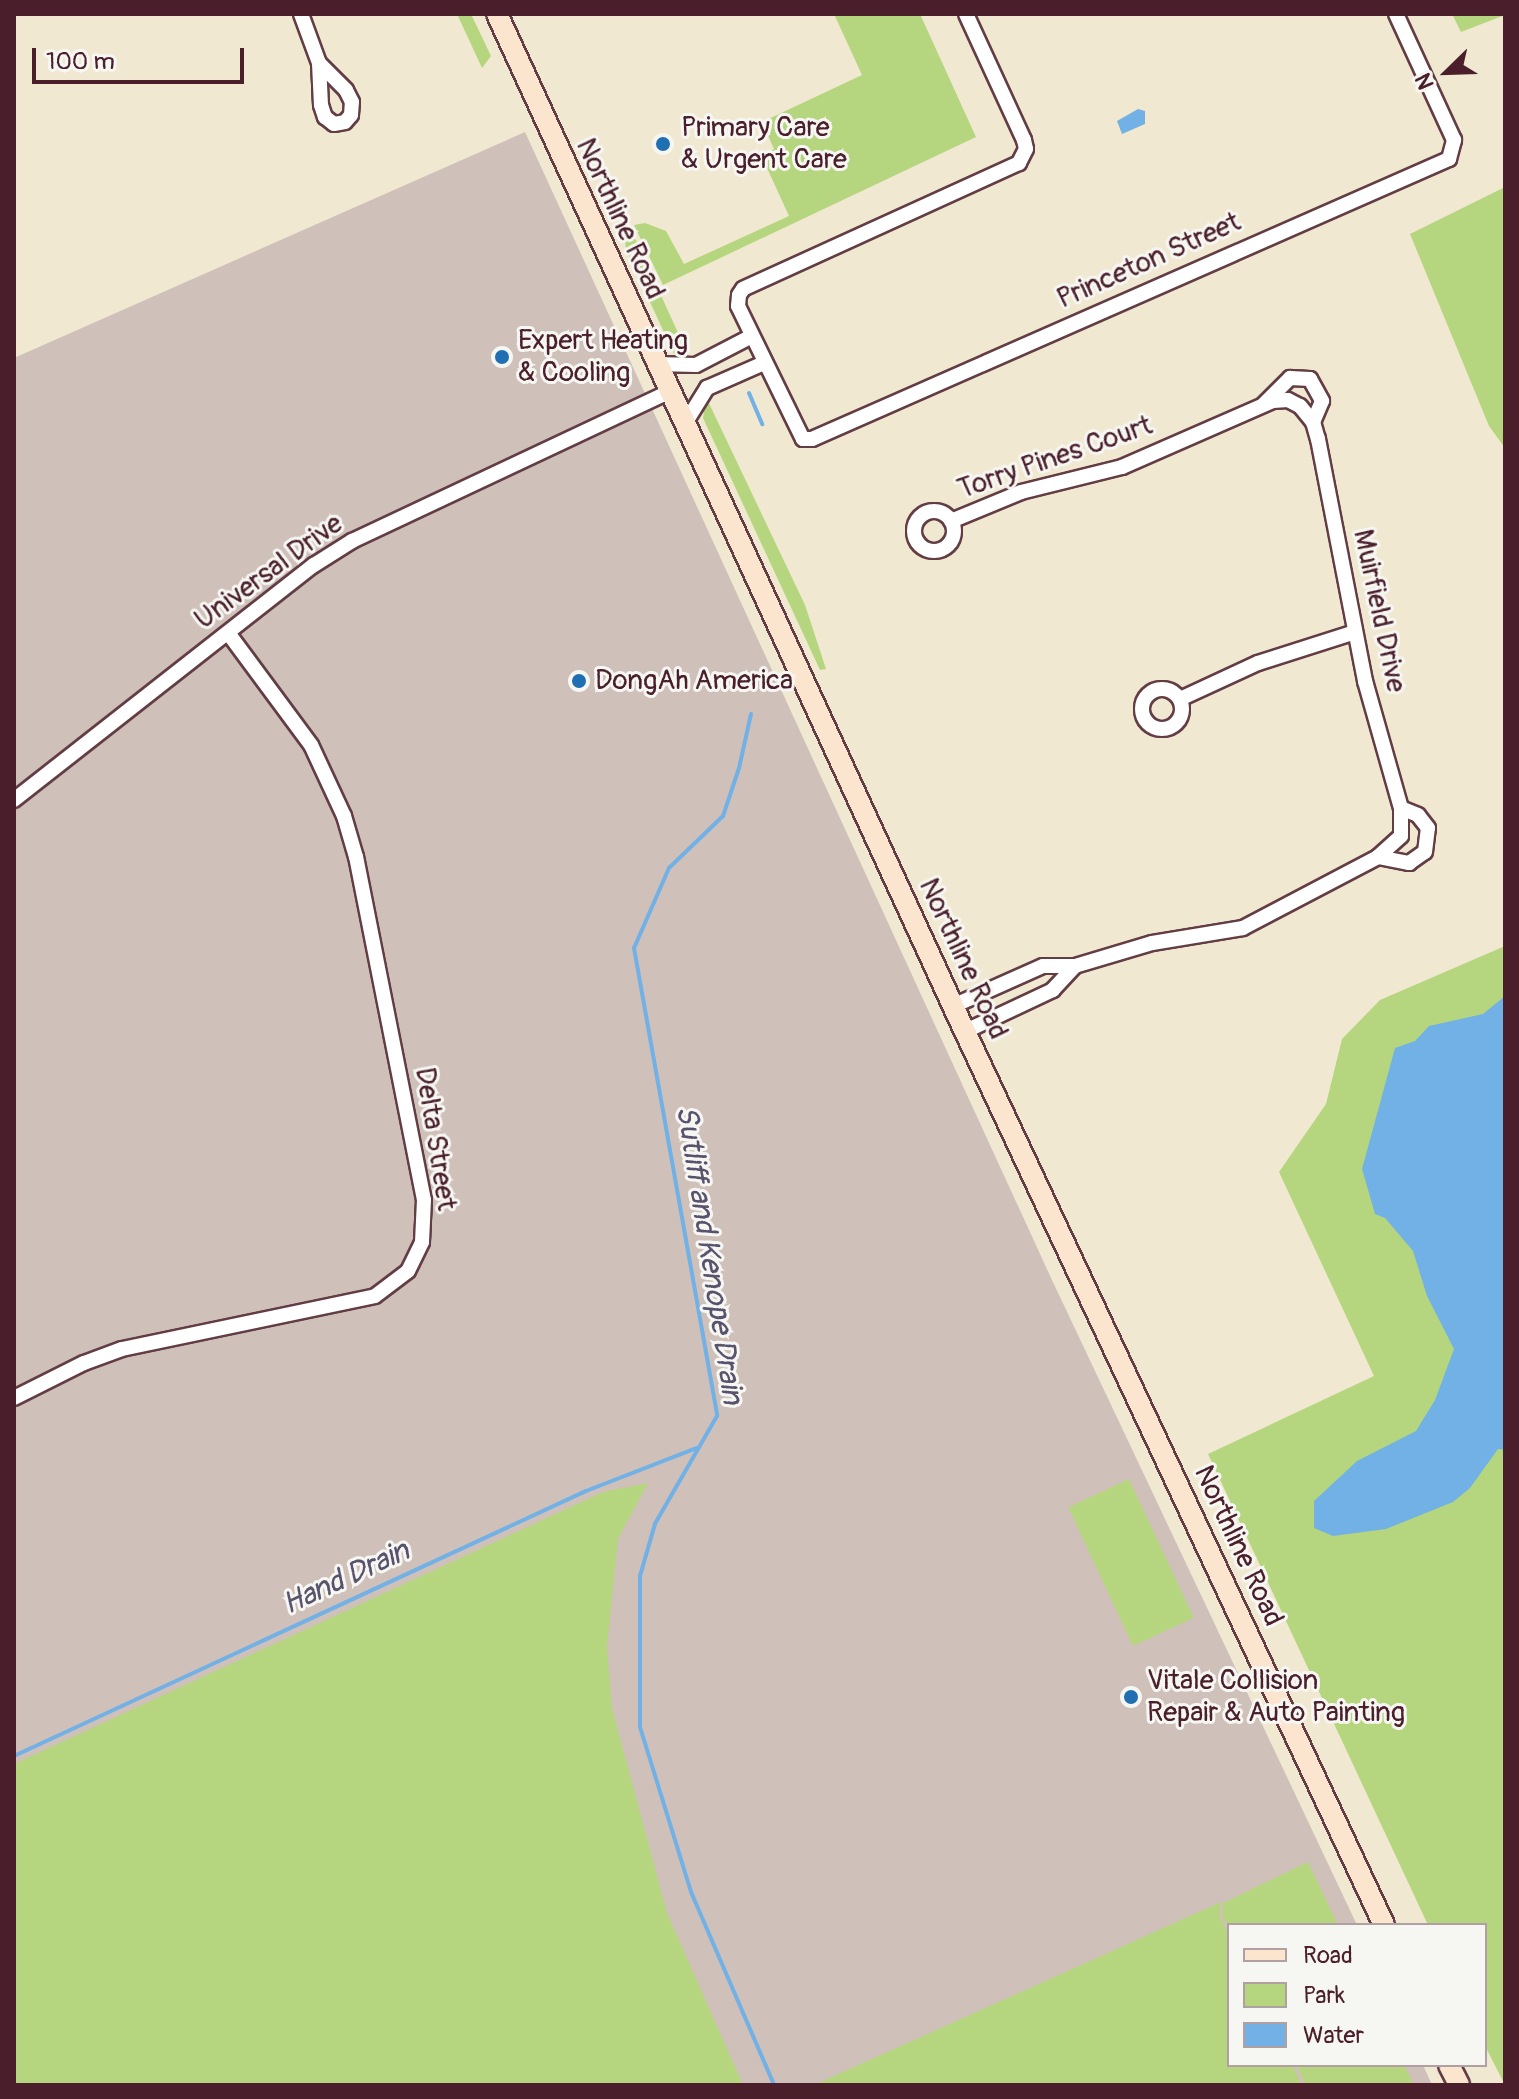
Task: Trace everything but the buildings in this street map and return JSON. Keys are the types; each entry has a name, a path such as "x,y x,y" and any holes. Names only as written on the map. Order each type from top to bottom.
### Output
{"main road":[{"name":"Northline Road","path":"497,14 953,1006 1383,1923"},
{"path":"1450,2067 1459,2085"}],"street":[{"path":"301,14 319,63"},
{"name":"Princeton Street","path":"966,14 1024,140 1024,156 1014,166 743,289 738,306 798,434 812,439 1449,159 1454,140 1396,14"},
{"path":"656,364 696,365 752,336"},
{"path":"684,425 707,388 764,363"},
{"name":"Muirfield Drive","path":"1263,404 1290,378 1310,379 1322,401 1313,422 1365,681 1401,808 1401,836 1378,857"},
{"name":"Universal Drive","path":"14,800 352,541 669,392"},
{"path":"1263,404 1288,400 1308,414 1313,422"},
{"name":"Torry Pines Court","path":"951,521 1021,492 1122,467 1263,404"},
{"path":"1180,699 1258,663 1355,632"},
{"name":"Delta Street","path":"14,1398 84,1363 122,1349 375,1296 408,1271 422,1242 424,1200 356,857 344,816 311,745 228,633"},
{"path":"953,1006 1043,966 1075,966 1152,943 1243,928 1378,857 1409,863 1425,852 1428,828 1418,815 1401,808"},
{"path":"966,1031 1053,990 1075,966"}],"shaded area":[{"path":"525,132 1052,1280 1356,1923 1227,1923 1227,2067 1424,2067 1432,2085 14,2085 14,358"}],"green space":[{"path":"457,14 471,14 491,56 482,68"},
{"path":"834,14 920,14 976,137 663,285 634,225 645,223 666,231 684,264 789,216 762,157 774,149 762,122 862,75"},
{"path":"1452,14 1505,14 1505,15 1461,32"},
{"path":"1505,187 1505,448 1489,426 1410,234"},
{"path":"630,227 690,361 674,354 626,250 625,240"},
{"path":"706,397 805,605 826,669 820,670 703,418"},
{"path":"1505,946 1505,2085 1487,2050 1487,1923 1427,1923 1208,1454 1374,1376 1279,1172 1326,1104 1342,1039 1380,1000"},
{"path":"1129,1479 1194,1618 1133,1646 1068,1507"},
{"path":"648,1483 618,1539 607,1647 612,1708 667,1913 743,2085 14,2085 14,1764 603,1492"},
{"path":"1308,1862 1337,1923 1227,1925 1222,1915 1223,1903"},
{"path":"1221,1902 1219,1915 1227,1932 1227,2067 1293,2067 1302,2085 814,2085"},
{"path":"1297,2067 1405,2067 1414,2085 1306,2085"}],"water":[{"path":"1138,109 1145,111 1145,124 1122,134 1117,121"},
{"path":"1505,996 1505,1450 1498,1449 1470,1488 1453,1502 1386,1529 1333,1536 1314,1528 1314,1501 1357,1461 1416,1431 1435,1400 1454,1349 1427,1296 1413,1251 1385,1218 1375,1214 1362,1169 1395,1048 1415,1041 1429,1026 1483,1014"}],"waterway":[{"name":"Sutliff and Kenope Drain","path":"749,393 762,424"},
{"name":"Sutliff and Kenope Drain","path":"751,714 739,768 723,816 669,868 634,948 717,1416 655,1524 640,1576 640,1727 691,1892 774,2085"},
{"name":"Hand Drain","path":"14,1756 586,1491 697,1448"}],"place":[{"name":"Primary Care & Urgent Care","path":"663,144"},
{"name":"Expert Heating & Cooling","path":"502,357"},
{"name":"DongAh America","path":"579,681"},
{"name":"Vitale Collision Repair & Auto Painting","path":"1131,1697"}]}
